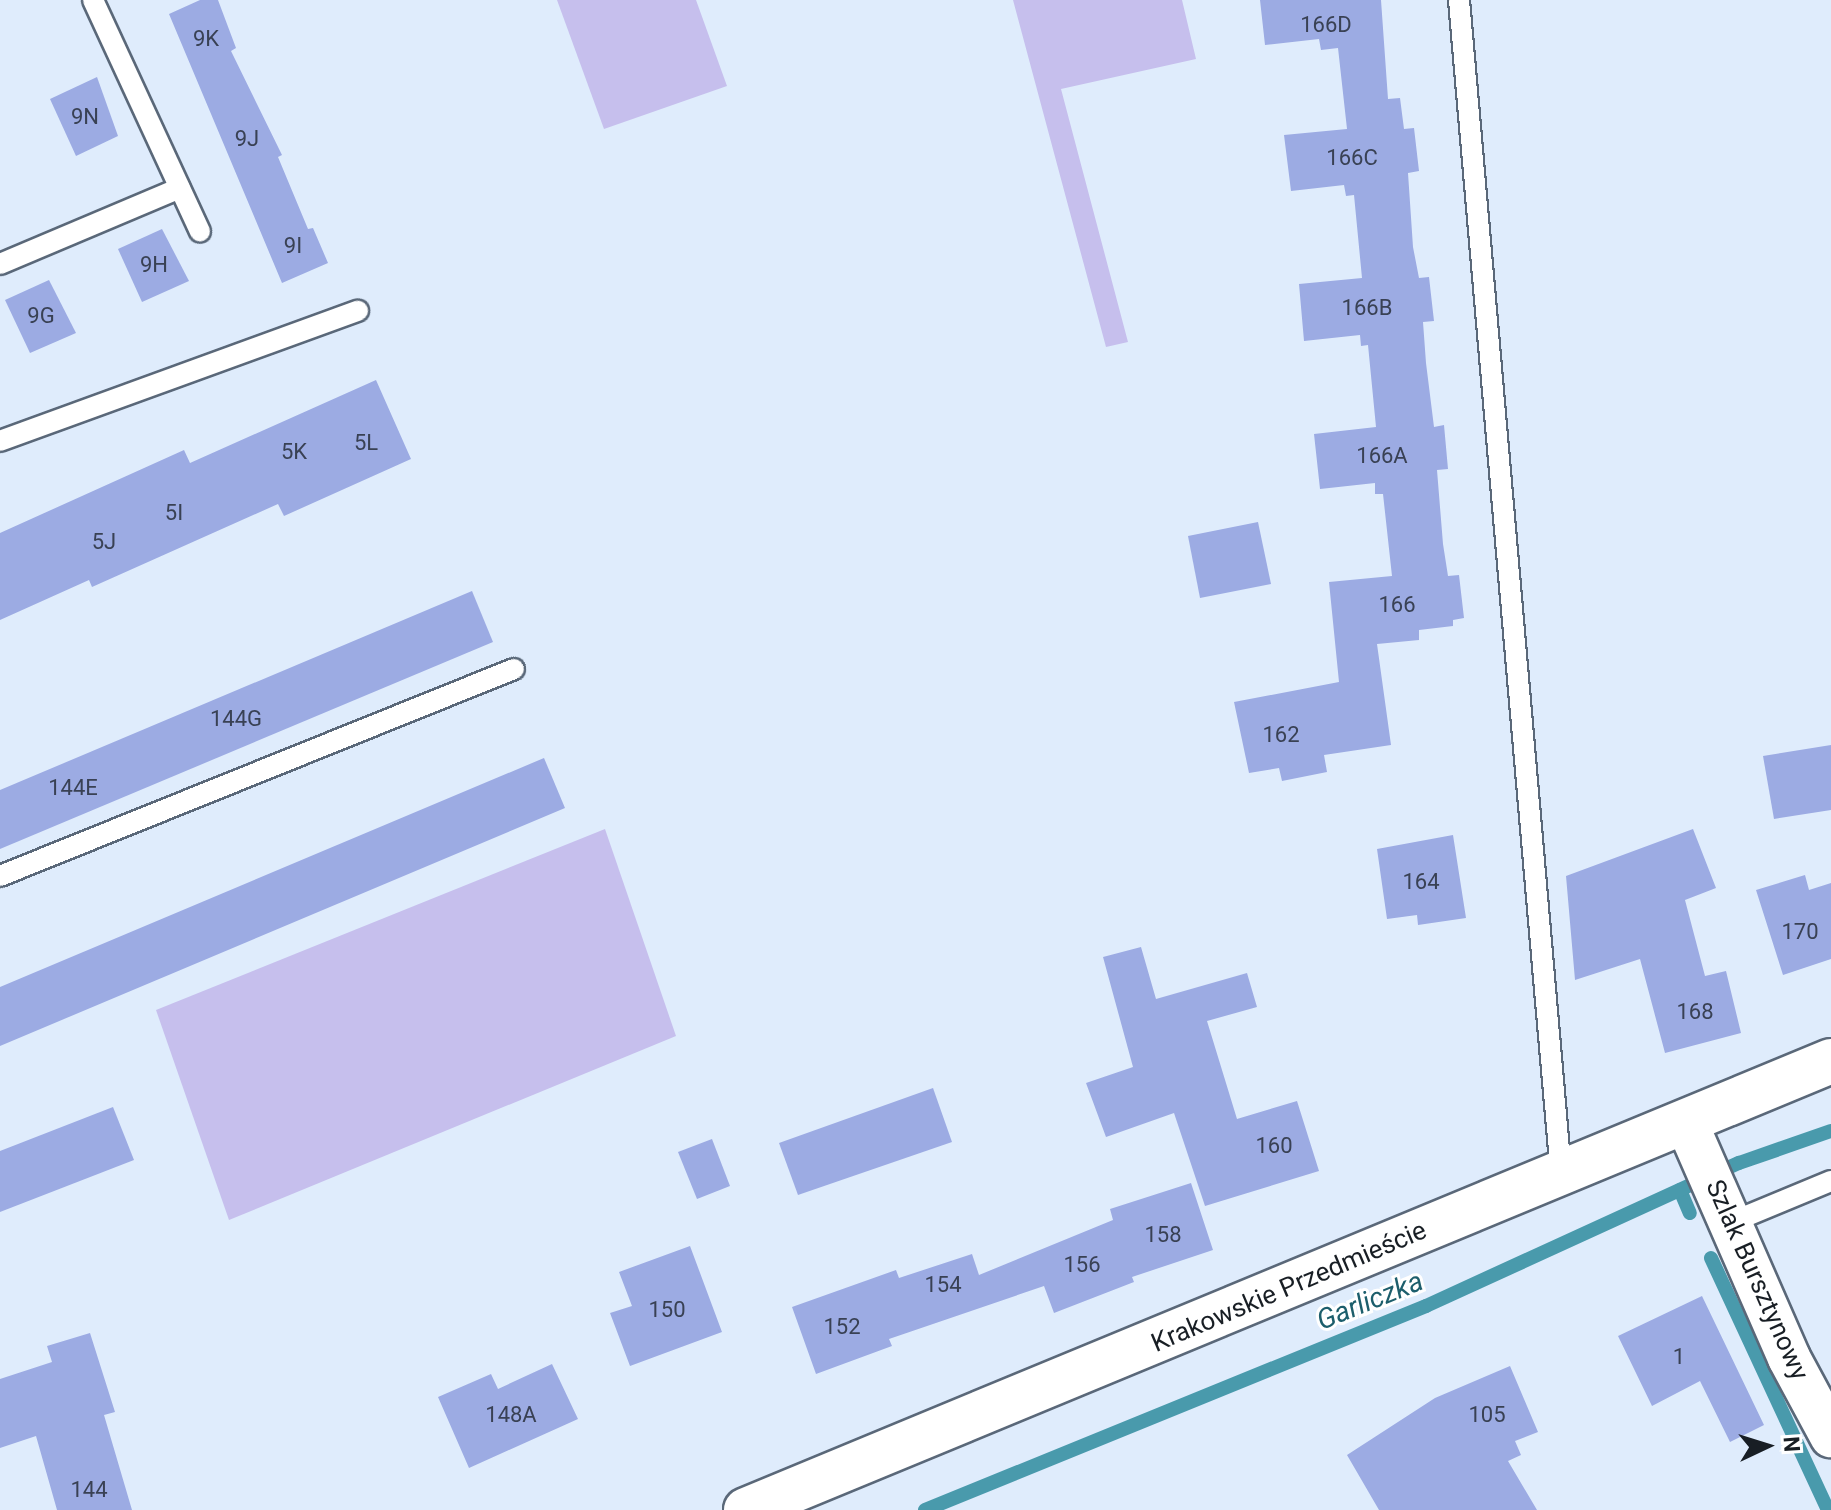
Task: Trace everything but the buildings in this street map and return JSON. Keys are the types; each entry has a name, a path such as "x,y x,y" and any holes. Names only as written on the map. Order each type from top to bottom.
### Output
{"main road":[{"name":"Krakowskie Przedmieście","path":"746,1510 1831,1061"}],"street":[{"name":"Szlak Bursztynowy","path":"1686,1122 1728,1212 1789,1358 1831,1436"}],"lane":[{"path":"93,0 200,232"},
{"path":"1459,0 1561,1174"},
{"path":"0,264 180,188"},
{"path":"0,441 358,311"},
{"path":"0,876 514,669"},
{"path":"1728,1212 1831,1181"}],"shaded area":[{"path":"557,0 696,0 727,86 604,129"},
{"path":"1013,0 1182,0 1196,59 1061,89 1128,342 1106,347"},
{"path":"605,829 676,1036 229,1220 156,1010"}],"waterway":[{"name":"Garliczka","path":"925,1510 1426,1306 1739,1163 1831,1131"},
{"path":"1680,1190 1690,1213"},
{"path":"1711,1258 1828,1510"}]}
